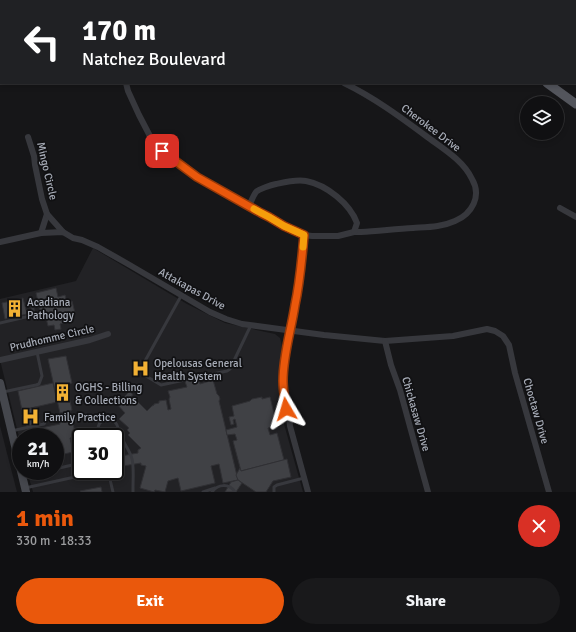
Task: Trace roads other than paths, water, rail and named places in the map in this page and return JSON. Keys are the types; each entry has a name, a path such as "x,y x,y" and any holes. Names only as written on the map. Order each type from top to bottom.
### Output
{"main road":[{"path":"548,84 576,104"}],"street":[{"path":"126,84 139,115 152,138 162,151 197,177 284,226 304,235 302,262 291,331 285,357 283,383 286,409 308,492"},
{"name":"Cherokee Drive","path":"304,235 338,236 354,232 430,227 447,224 462,217 469,212 474,205 476,188 472,179 462,165 450,153 389,109 346,84"},
{"name":"Mingo Circle","path":"28,137 34,156 42,199 47,214 41,233"},
{"path":"249,206 256,191 278,183 289,181 306,181 322,186 337,196 354,215 358,223 354,232"},
{"path":"560,208 576,217"},
{"path":"47,214 63,232"},
{"name":"Attakapas Drive","path":"0,242 41,233 63,232 98,247 210,312 226,319 251,325 324,335 386,341 453,336 487,329 495,331 503,336"},
{"name":"Prudhomme Circle","path":"0,360 90,340 108,334"},
{"name":"Choctaw Drive","path":"503,336 509,345 515,373 549,492"},
{"name":"Chickasaw Drive","path":"386,341 428,492"},
{"path":"0,382 12,431"},
{"path":"23,480 26,490"}],"lane":[{"path":"181,296 145,361 144,367 146,376 161,385 227,371 230,369 251,325"},
{"path":"0,323 34,315 30,299"},
{"path":"2,392 36,386 39,384 42,376 37,352"},
{"path":"76,420 82,415 86,414 97,417 102,421"},
{"path":"26,428 44,424 50,415"},
{"path":"98,428 100,422 108,419 113,420 118,426 120,434 132,458 134,492"},
{"path":"26,490 72,478"},
{"path":"274,492 274,487 276,484 304,478"},
{"path":"110,480 113,492"},
{"path":"204,492 225,485 233,489 235,492"},
{"path":"212,492 217,487"}],"place":[{"name":"Acadiana Pathology","path":"14,308"},
{"name":"Opelousas General Health System","path":"141,369"},
{"name":"OGHS - Billing & Collections","path":"62,393"},
{"name":"Family Practice","path":"31,417"}]}
